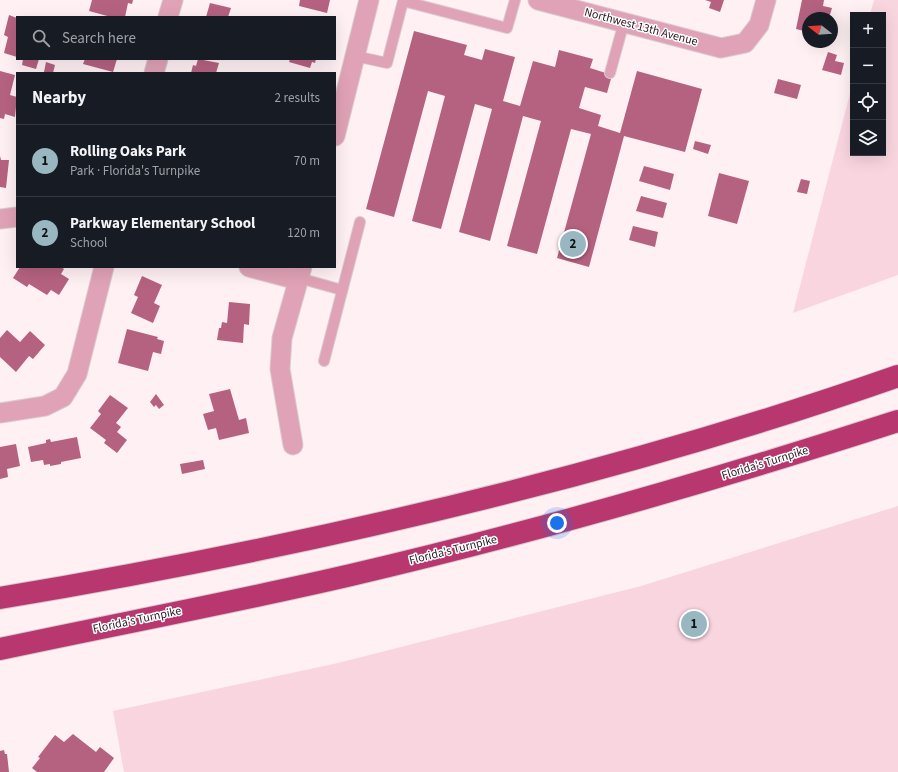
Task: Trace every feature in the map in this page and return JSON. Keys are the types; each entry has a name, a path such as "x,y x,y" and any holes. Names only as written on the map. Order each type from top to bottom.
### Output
{"highway":[{"path":"0,598 209,561 395,520 635,458 765,419 898,376"},
{"name":"Florida's Turnpike","path":"0,648 342,577 447,552 630,504 780,459 898,421"}],"street":[{"path":"168,16 173,0"},
{"path":"336,132 369,0"},
{"name":"Northwest 13th Avenue","path":"538,0 568,4 624,22 721,48 745,43 759,25 766,0"},
{"path":"154,72 158,60"},
{"path":"0,219 16,217"},
{"path":"0,413 45,406 63,397 77,374 104,268"},
{"path":"255,268 300,275 282,338 280,369 293,445"}],"lane":[{"path":"355,56 387,63 403,1 507,28 515,0"},
{"path":"610,72 624,22"},
{"path":"324,361 360,222"},
{"path":"300,275 342,290"}],"shaded area":[{"path":"874,0 898,0 898,275 793,313 850,94 850,156 886,156 886,12 871,12"},
{"path":"898,506 898,772 124,772 113,711 338,663 641,586"}],"building":[{"path":"92,0 133,0 132,4 128,3 125,16 107,16 89,11"},
{"path":"300,0 330,0 327,13 299,6"},
{"path":"705,0 724,0 720,12 709,8 711,2"},
{"path":"802,0 824,0 823,6 832,8 831,12 802,12 802,30 796,29"},
{"path":"210,3 231,8 228,16 206,16"},
{"path":"9,15 16,18 16,57 4,53 8,37 4,35"},
{"path":"414,31 467,45 464,55 482,60 485,49 515,57 503,101 520,106 533,61 555,67 559,50 593,59 590,68 612,75 607,93 585,87 579,108 601,115 598,126 620,133 637,71 702,89 685,152 624,136 589,267 557,258 591,134 571,129 537,254 507,246 541,121 523,116 490,241 459,232 492,109 475,104 441,229 412,221 445,96 428,91 394,217 366,209"},
{"path":"828,52 837,55 835,61 844,63 841,75 822,70"},
{"path":"23,60 39,60 36,69 22,65"},
{"path":"85,60 117,60 113,72 83,64"},
{"path":"198,60 219,63 216,72 191,72 193,65 196,66"},
{"path":"290,60 316,60 315,63 312,62 310,68 289,62"},
{"path":"46,62 55,65 53,72 44,72"},
{"path":"0,71 15,75 10,95 16,97 16,107 15,117 5,114 4,119 0,118"},
{"path":"778,79 801,85 797,99 774,93"},
{"path":"695,141 711,145 708,154 693,149"},
{"path":"0,156 1,160 9,160 6,188 0,187"},
{"path":"644,166 674,174 670,190 639,181"},
{"path":"719,173 749,181 737,224 708,216"},
{"path":"801,179 810,181 807,194 797,192"},
{"path":"641,196 667,203 663,218 636,211"},
{"path":"633,226 658,232 655,247 629,240"},
{"path":"19,268 62,268 64,269 61,274 69,279 59,295 51,290 47,295 29,284 27,287 13,278"},
{"path":"142,276 162,285 154,303 160,306 153,323 131,313 138,297 134,295"},
{"path":"229,302 250,304 249,325 244,324 243,343 217,340 219,328 221,328 222,322 227,323"},
{"path":"127,329 158,337 157,339 164,341 161,354 153,352 148,371 118,363"},
{"path":"7,330 20,342 30,331 45,345 33,359 29,356 16,372 0,357 0,338"},
{"path":"230,389 239,420 246,418 249,433 219,440 216,428 208,430 203,414 214,411 209,394"},
{"path":"156,394 164,405 159,409 156,405 154,407 150,402"},
{"path":"110,395 128,408 116,423 121,427 117,432 127,440 117,453 104,443 106,440 90,428 101,414 98,411"},
{"path":"77,437 81,458 50,466 50,464 44,465 43,460 31,462 28,447 46,443 46,440 50,439 51,442"},
{"path":"16,444 20,466 7,469 8,477 0,479 0,447"},
{"path":"203,460 205,469 182,474 180,464"},
{"path":"73,734 96,752 100,747 114,758 104,772 37,772 32,768 40,758 38,757 55,735 64,742"},
{"path":"4,750 5,754 7,754 9,772 0,772 0,751"}],"place":[{"name":"Parkway Elementary School","path":"573,244"},
{"name":"Rolling Oaks Park","path":"694,624"}]}
